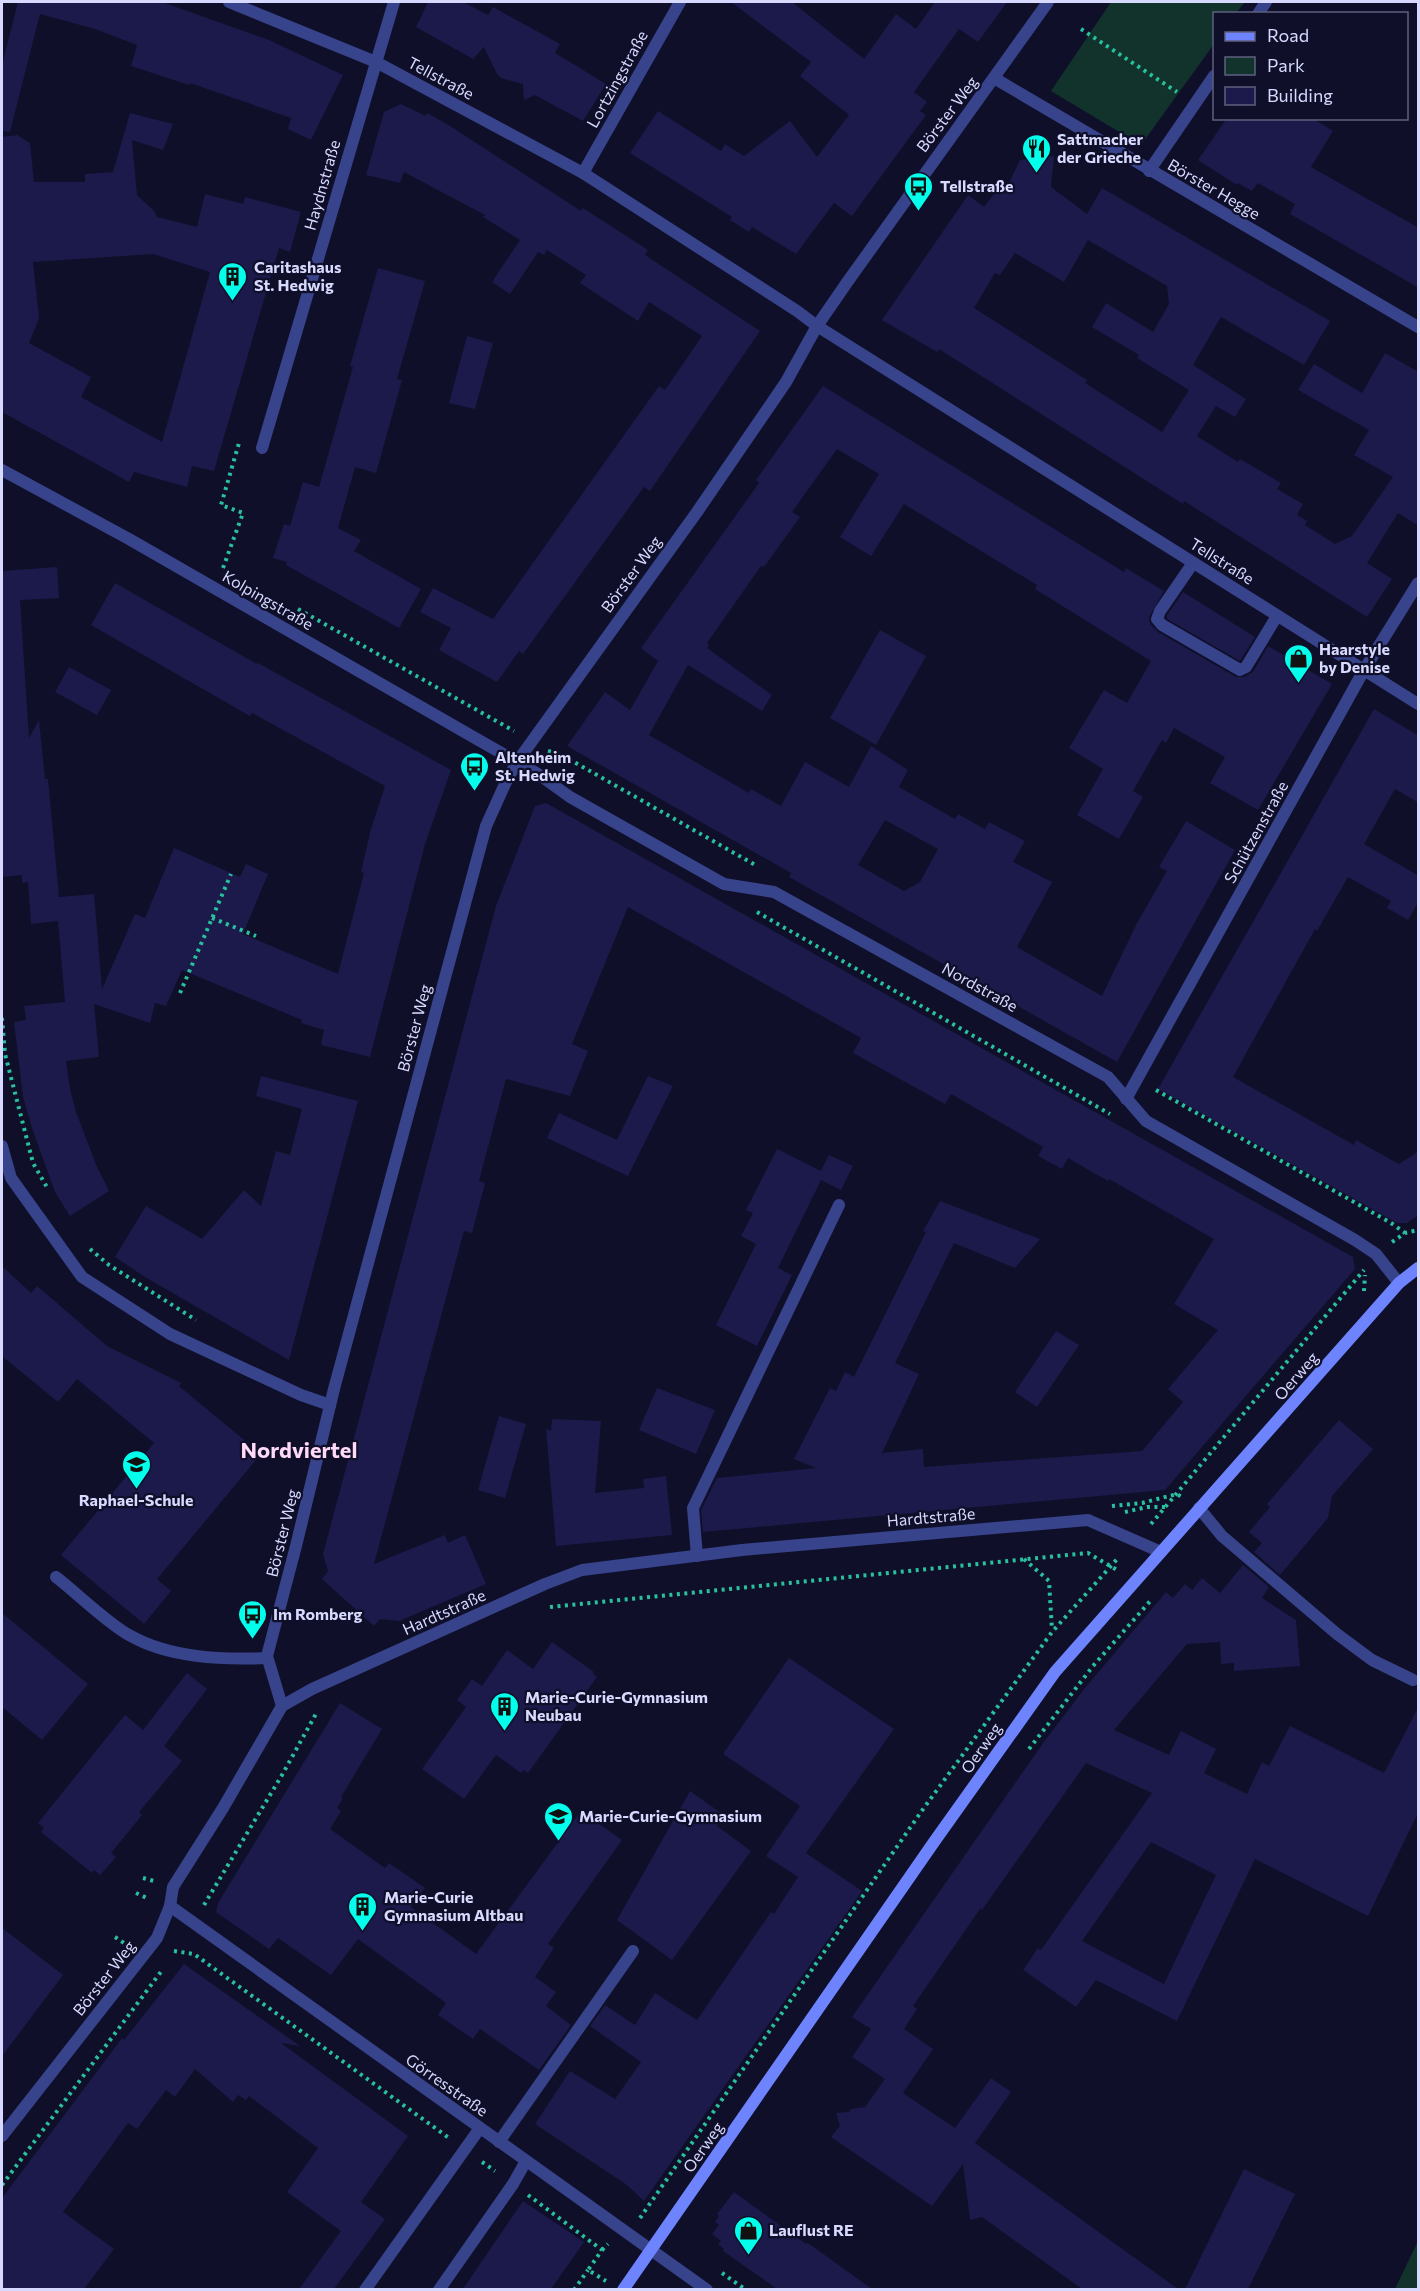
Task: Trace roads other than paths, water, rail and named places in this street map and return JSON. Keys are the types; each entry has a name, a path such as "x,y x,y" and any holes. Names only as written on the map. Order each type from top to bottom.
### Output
{"main road":[{"name":"Oerweg","path":"623,2289 1055,1672 1399,1283 1419,1268"}],"street":[{"name":"Tellstraße","path":"229,2 376,62 583,173 797,311 817,327 1419,704"},
{"name":"Haydnstraße","path":"262,448 394,2"},
{"name":"Lortzingstraße","path":"583,173 680,2"},
{"name":"Börster Weg","path":"267,1658 330,1405 486,826 505,783 780,392 817,327 933,160 1048,2"},
{"name":"Börster Hegge","path":"994,78 1149,171 1419,327"},
{"path":"1149,171 1213,79"},
{"name":"Kolpingstraße","path":"2,470 129,539 518,762"},
{"path":"1193,563 1160,611 1157,619 1162,625 1240,670 1246,667 1277,616"},
{"name":"Schützenstraße","path":"1126,1099 1364,670 1419,583"},
{"name":"Nordstraße","path":"518,762 570,797 724,884 774,892 1108,1077 1146,1121 1356,1240 1376,1254 1399,1283"},
{"path":"2,1146 10,1178 82,1276 170,1334 301,1395 330,1405"},
{"path":"697,1556 693,1508 839,1204"},
{"path":"1199,1509 1222,1536 1337,1634 1372,1660 1413,1680"},
{"name":"Hardtstraße","path":"282,1706 312,1689 545,1584 582,1570 742,1550 1088,1520 1161,1552"},
{"path":"56,1578 128,1634 160,1649 240,1659 267,1658 282,1706"},
{"name":"Börster Weg","path":"2,2136 157,1938 170,1906 173,1887 223,1808 282,1706"},
{"name":"Görresstraße","path":"170,1906 707,2289"},
{"path":"499,2142 633,1951"},
{"path":"365,2289 480,2128"},
{"path":"440,2289 513,2184 526,2161"}],"place":[{"name":"Sattmacher der Grieche","path":"1036,174"},
{"name":"Tellstraße","path":"919,212"},
{"name":"Caritashaus St. Hedwig","path":"233,302"},
{"name":"Haarstyle by Denise","path":"1298,684"},
{"name":"Altenheim St. Hedwig","path":"474,792"},
{"name":"Raphael-Schule","path":"136,1490"},
{"name":"Im Romberg","path":"252,1640"},
{"name":"Marie-Curie-Gymnasium Neubau","path":"504,1732"},
{"name":"Marie-Curie-Gymnasium","path":"558,1842"},
{"name":"Marie-Curie Gymnasium Altbau","path":"363,1932"},
{"name":"Lauflust RE","path":"748,2256"}],"district":[{"name":"Nordviertel","path":"299,1450"}]}
